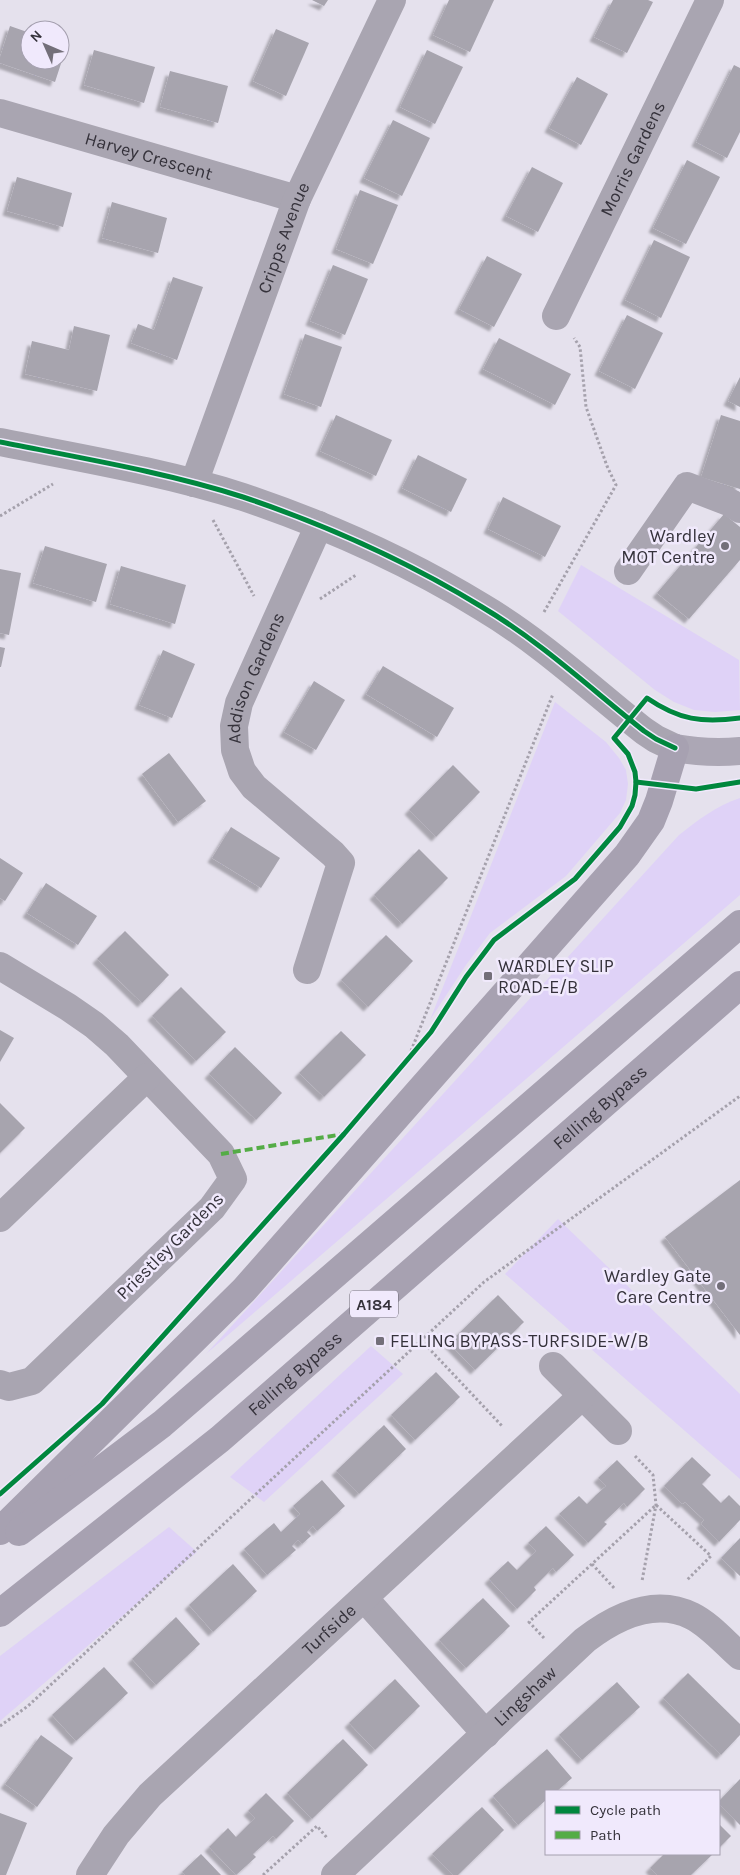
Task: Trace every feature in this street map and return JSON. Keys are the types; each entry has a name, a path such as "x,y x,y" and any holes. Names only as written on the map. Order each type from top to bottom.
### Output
{"highway":[{"path":"0,1531 244,1290 627,855 650,821 659,800 674,748"},
{"name":"A184","path":"0,1547 162,1424 740,924"},
{"name":"Felling Bypass","path":"0,1613 220,1439 740,984"}],"main road":[{"path":"674,748 705,753 740,751"}],"street":[{"name":"Cripps Avenue","path":"194,483 297,199 392,0"},
{"name":"Morris Gardens","path":"556,316 710,0"},
{"name":"Harvey Crescent","path":"0,113 297,199"},
{"path":"0,442 194,483 243,497 319,525 388,554 484,608 565,666 644,731 674,748"},
{"path":"628,571 687,486 731,503 740,509"},
{"name":"Addison Gardens","path":"307,970 341,863 334,854 254,786 242,771 235,750 234,726 239,703 319,525"},
{"name":"Priestley Gardens","path":"0,966 68,1007 94,1025 117,1046 222,1154 233,1179 212,1208 32,1381 9,1387 0,1384"},
{"path":"0,1218 148,1077"},
{"path":"553,1366 618,1431"},
{"name":"Turfside","path":"90,1875 116,1835 150,1795 582,1396"},
{"path":"364,1598 486,1734"},
{"name":"Lingshaw","path":"341,1869 603,1626 636,1611 675,1610 693,1616 740,1656"}],"path":[{"path":"529,639 616,485 607,466 586,407 580,347 556,316"},
{"path":"0,516 93,461"},
{"path":"409,1057 565,666"},
{"path":"409,1057 420,1044"},
{"path":"0,1726 28,1706 484,1282 740,1096"},
{"path":"421,1340 524,1448"},
{"path":"618,1431 616,1437 653,1475 656,1505 636,1611"},
{"path":"564,1661 529,1622 656,1505"},
{"path":"656,1505 711,1556 681,1586 675,1610"},
{"path":"592,1564 636,1611"},
{"path":"263,1875 317,1826 341,1869"}],"shaded area":[{"path":"581,565 739,660 740,710 715,712 694,710 674,702 655,690 558,611"},
{"path":"555,702 606,742 619,758 626,770 628,784 626,800 620,813 566,876 490,933 466,965 430,1020"},
{"path":"740,798 740,895 206,1354 679,835 715,809"},
{"path":"558,1219 740,1394 740,1479 505,1274"},
{"path":"371,1346 403,1374 264,1502 230,1477"},
{"path":"169,1527 197,1552 0,1721 0,1656"}],"building":[{"path":"312,0 328,0 324,6"},
{"path":"449,0 494,0 470,52 433,35"},
{"path":"613,0 648,0 653,2 627,53 594,37"},
{"path":"10,26 20,30 20,70 0,63 0,57"},
{"path":"276,29 309,43 286,96 253,81"},
{"path":"94,50 155,67 144,103 84,85"},
{"path":"427,50 463,67 435,124 400,107"},
{"path":"734,65 740,68 740,132 727,158 696,142"},
{"path":"20,70 59,70 55,82"},
{"path":"170,71 228,86 218,123 160,107"},
{"path":"577,77 608,94 581,145 549,128"},
{"path":"393,120 430,138 402,196 364,178"},
{"path":"687,160 720,177 686,244 653,228"},
{"path":"532,167 563,183 538,232 506,216"},
{"path":"17,177 72,193 63,227 7,211"},
{"path":"360,190 398,205 373,264 336,249"},
{"path":"112,202 167,218 158,253 102,238"},
{"path":"654,240 690,257 661,318 625,300"},
{"path":"487,256 522,274 494,327 459,309"},
{"path":"333,265 368,279 345,335 310,321"},
{"path":"173,277 203,287 177,360 131,343 138,324 154,330"},
{"path":"627,315 663,333 635,389 599,371"},
{"path":"74,326 110,335 97,391 25,374 32,341 69,350"},
{"path":"305,334 342,347 321,407 284,394"},
{"path":"499,338 571,374 555,405 483,369"},
{"path":"740,377 740,407 728,401"},
{"path":"336,415 392,440 376,476 320,451"},
{"path":"721,415 740,421 740,489 701,477"},
{"path":"418,455 467,479 451,512 402,488"},
{"path":"503,497 561,526 545,557 488,529"},
{"path":"724,514 740,527 740,560 689,619 657,593"},
{"path":"45,546 107,564 96,602 33,583"},
{"path":"121,566 186,585 175,624 110,604"},
{"path":"0,569 21,573 9,635 0,633"},
{"path":"0,647 5,648 1,667 0,667"},
{"path":"163,650 195,664 172,718 139,705"},
{"path":"383,666 454,708 437,737 366,694"},
{"path":"314,681 345,700 316,750 284,732"},
{"path":"169,753 206,801 178,822 142,774"},
{"path":"453,765 480,792 436,837 409,810"},
{"path":"231,827 280,858 261,888 212,858"},
{"path":"419,849 448,878 402,924 374,895"},
{"path":"0,858 23,873 5,901 0,898"},
{"path":"46,883 97,916 78,945 27,913"},
{"path":"125,931 169,975 142,1003 97,959"},
{"path":"386,935 413,961 368,1007 341,980"},
{"path":"181,987 226,1032 196,1061 152,1016"},
{"path":"0,1030 14,1038 0,1062"},
{"path":"341,1031 366,1055 324,1097 299,1073"},
{"path":"235,1047 282,1093 256,1120 209,1074"},
{"path":"0,1103 25,1128 0,1153"},
{"name":"Wardley Gate Care Centre","path":"740,1180 740,1335 665,1237"},
{"path":"498,1295 524,1322 475,1370 449,1343"},
{"path":"436,1372 460,1397 415,1440 391,1415"},
{"path":"384,1425 406,1449 359,1494 336,1471"},
{"path":"692,1457 711,1475 702,1484 721,1503 729,1495 740,1506 740,1520 719,1542 701,1524 704,1520 685,1502 682,1504 664,1486"},
{"path":"617,1460 645,1489 627,1507 624,1503 604,1522 607,1524 588,1543 559,1514 579,1496 587,1504 606,1486 598,1478"},
{"path":"322,1480 345,1506 317,1531 313,1526 307,1532 311,1536 302,1544 298,1540 292,1546 296,1550 267,1575 244,1549 274,1523 281,1532 300,1514 293,1506"},
{"path":"546,1526 574,1555 556,1572 553,1568 534,1587 536,1590 517,1609 489,1579 508,1561 517,1570 536,1551 528,1543"},
{"path":"740,1538 740,1576 721,1558"},
{"path":"233,1564 257,1591 213,1632 189,1605"},
{"path":"483,1598 510,1626 466,1668 439,1640"},
{"path":"176,1617 200,1644 156,1685 132,1659"},
{"path":"104,1667 128,1693 76,1741 52,1715"},
{"path":"688,1673 740,1724 740,1735 721,1755 663,1698"},
{"path":"395,1679 420,1706 375,1750 349,1723"},
{"path":"617,1682 640,1707 582,1760 559,1735"},
{"path":"41,1735 73,1758 37,1807 5,1784"},
{"path":"343,1739 368,1765 312,1819 287,1793"},
{"path":"547,1749 572,1778 558,1790 545,1790 545,1801 518,1825 493,1796"},
{"path":"740,1779 740,1825 720,1805 720,1800"},
{"path":"266,1793 294,1821 276,1839 273,1836 253,1854 256,1857 236,1875 209,1847 228,1828 236,1837 255,1818 248,1811"},
{"path":"482,1807 504,1830 458,1875 453,1875 432,1854"},
{"path":"0,1813 27,1823 6,1875 0,1875"},
{"path":"720,1825 731,1836 720,1847"},
{"path":"201,1854 221,1875 185,1875 182,1872"},
{"path":"663,1855 712,1855 691,1875 657,1875 650,1868"}],"marked path":[{"path":"221,1154 344,1134"}],"cycle path":[{"path":"0,442 122,466 213,488 274,508 366,545 425,574 504,621 565,666 644,731 675,748"},
{"path":"0,1494 102,1404 344,1134 431,1032 466,977 494,940 575,879 620,827 632,806 636,782 635,772 628,754 614,738 647,698 670,711 691,718 702,720 740,718"},
{"path":"636,782 696,789 740,782"}],"place":[{"name":"Wardley MOT Centre","path":"725,546"},
{"name":"WARDLEY SLIP ROAD-E/B","path":"488,976"},
{"name":"Wardley Gate Care Centre","path":"721,1286"},
{"name":"FELLING BYPASS-TURFSIDE-W/B","path":"380,1341"}]}
